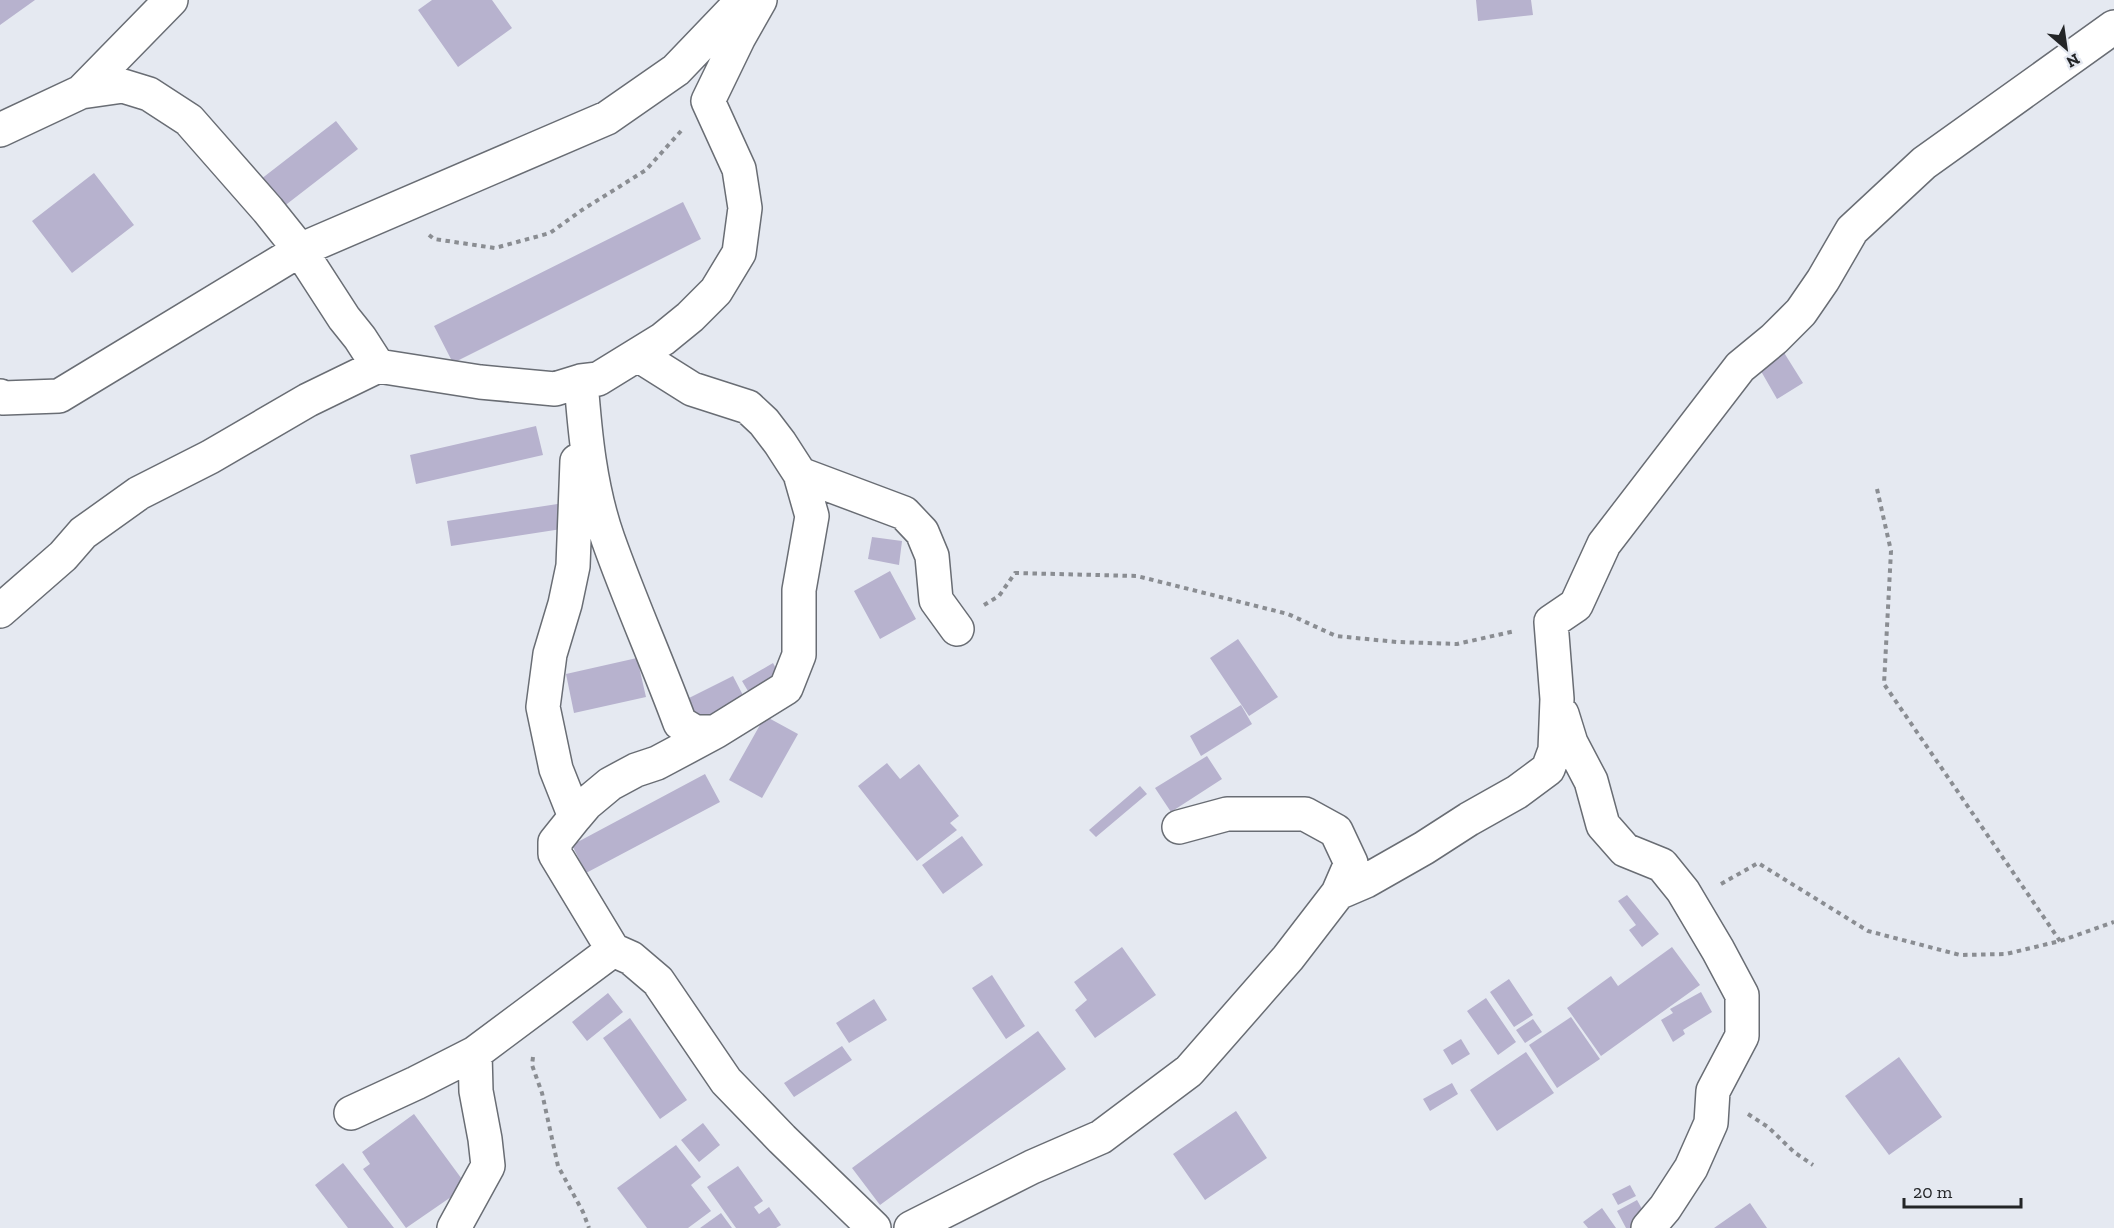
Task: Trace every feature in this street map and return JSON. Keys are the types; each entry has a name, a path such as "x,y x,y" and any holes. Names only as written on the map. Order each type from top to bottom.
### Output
{"street":[{"path":"81,92 171,0"},
{"path":"0,396 3,398 59,396 300,250 607,118 676,70 743,0"},
{"path":"0,612 63,556 83,533 139,493 210,457 308,400 378,366 480,382 555,389 581,381 598,380 663,339 690,317 716,291 740,254 745,208 739,169 708,101 760,0"},
{"path":"1338,893 1366,881 1424,848 1517,792 1548,769 1555,750 1557,699 1551,622 1576,605 1604,544 1740,367 1774,339 1801,312 1852,230 1924,163 2114,27"},
{"path":"0,130 81,92 123,86 149,94 189,120 300,250 378,366"},
{"path":"638,355 692,389 748,408 764,422 800,474 812,516 799,590 799,656 786,688 715,732 657,763 636,770 610,784 574,817 555,842 555,854 613,950 631,958 658,981 726,1082 874,1228"},
{"path":"581,381 587,446 594,485 608,538 680,723 695,732 715,732"},
{"path":"574,817 556,769 543,707 550,654 565,604 573,566 581,381"},
{"path":"800,474 904,513 922,532 933,556 936,600 957,630"},
{"path":"1557,699 1571,744 1591,781 1603,825 1625,850 1662,865 1683,891 1742,995 1742,1036 1713,1091 1711,1123 1691,1168 1665,1208 1648,1228"},
{"path":"911,1228 1032,1167 1101,1137 1189,1071 1288,958 1338,893 1351,863 1336,831 1305,814 1227,814 1179,827"},
{"path":"351,1113 475,1053 613,950"},
{"path":"454,1228 488,1166 476,1091 475,1053"}],"path":[{"path":"398,208 434,239 495,248 550,233 646,170 708,101"},
{"path":"1877,489 1891,551 1884,684 2060,941"},
{"path":"957,630 975,610 999,596 1015,573 1137,576 1288,614 1336,636 1397,642 1457,644 1551,622"},
{"path":"1697,915 1704,894 1758,863 1868,931 1960,955 2006,954 2060,941 2114,922"},
{"path":"537,1006 532,1065 542,1093 558,1167 583,1212 589,1228"},
{"path":"1713,1091 1768,1127 1794,1152 1813,1165"}],"building":[{"path":"0,0 35,0 0,25"},
{"path":"432,0 492,0 512,28 458,67 418,10"},
{"path":"1476,0 1531,0 1533,15 1478,21"},
{"path":"336,121 358,149 274,214 252,186"},
{"path":"94,173 134,225 72,273 32,221"},
{"path":"683,202 701,239 453,363 434,326"},
{"path":"1783,351 1803,383 1777,399 1758,366"},
{"path":"536,426 543,455 416,484 410,455"},
{"path":"564,503 568,528 451,546 447,521"},
{"path":"872,537 902,541 899,565 868,559"},
{"path":"890,571 916,619 880,639 854,591"},
{"path":"1238,639 1278,697 1249,716 1210,658"},
{"path":"637,658 646,697 574,713 566,674"},
{"path":"773,663 784,683 754,701 742,681"},
{"path":"733,676 746,701 699,724 687,699"},
{"path":"1241,705 1252,724 1201,756 1190,736"},
{"path":"765,716 798,734 762,798 729,780"},
{"path":"1207,756 1222,779 1171,812 1155,788"},
{"path":"887,763 900,779 919,764 959,816 950,823 957,830 917,861 858,786"},
{"path":"705,774 720,802 586,873 572,845"},
{"path":"1140,786 1147,794 1096,837 1089,830"},
{"path":"962,836 983,865 943,894 922,865"},
{"path":"1627,895 1659,934 1642,947 1629,930 1636,925 1618,901"},
{"path":"1122,947 1156,995 1095,1038 1075,1010 1087,1000 1074,982"},
{"path":"1672,947 1700,985 1601,1056 1567,1008 1611,976 1618,986"},
{"path":"992,975 1025,1026 1006,1039 972,988"},
{"path":"1509,979 1533,1015 1514,1027 1490,992"},
{"path":"1701,992 1712,1012 1683,1030 1685,1034 1673,1042 1661,1020 1673,1013 1670,1009"},
{"path":"608,993 623,1012 587,1041 572,1022"},
{"path":"1486,998 1516,1042 1498,1055 1467,1011"},
{"path":"874,999 887,1020 849,1043 836,1023"},
{"path":"1571,1017 1600,1059 1557,1088 1529,1045"},
{"path":"630,1018 687,1100 660,1119 603,1038"},
{"path":"1533,1019 1542,1032 1525,1043 1516,1030"},
{"path":"1038,1031 1066,1069 880,1205 852,1168"},
{"path":"1461,1039 1470,1054 1452,1065 1443,1050"},
{"path":"842,1046 852,1060 794,1097 784,1083"},
{"path":"1526,1052 1554,1093 1497,1131 1470,1090"},
{"path":"1899,1057 1942,1117 1889,1155 1845,1096"},
{"path":"1452,1083 1458,1094 1430,1111 1423,1099"},
{"path":"1236,1111 1267,1158 1205,1200 1173,1154"},
{"path":"414,1114 467,1186 406,1228 363,1169 370,1164 362,1152"},
{"path":"703,1123 720,1145 699,1162 681,1140"},
{"path":"676,1145 701,1177 691,1185 711,1211 688,1228 647,1228 617,1188"},
{"path":"343,1163 394,1228 348,1228 315,1185"},
{"path":"738,1166 763,1201 754,1207 759,1214 769,1207 781,1225 776,1228 736,1228 707,1187"},
{"path":"1630,1185 1636,1196 1618,1205 1612,1194"},
{"path":"1637,1200 1647,1218 1631,1228 1626,1228 1617,1211"},
{"path":"1750,1203 1767,1228 1714,1228"},
{"path":"1602,1208 1616,1228 1588,1228 1583,1222"},
{"path":"721,1213 732,1228 700,1228"}]}
